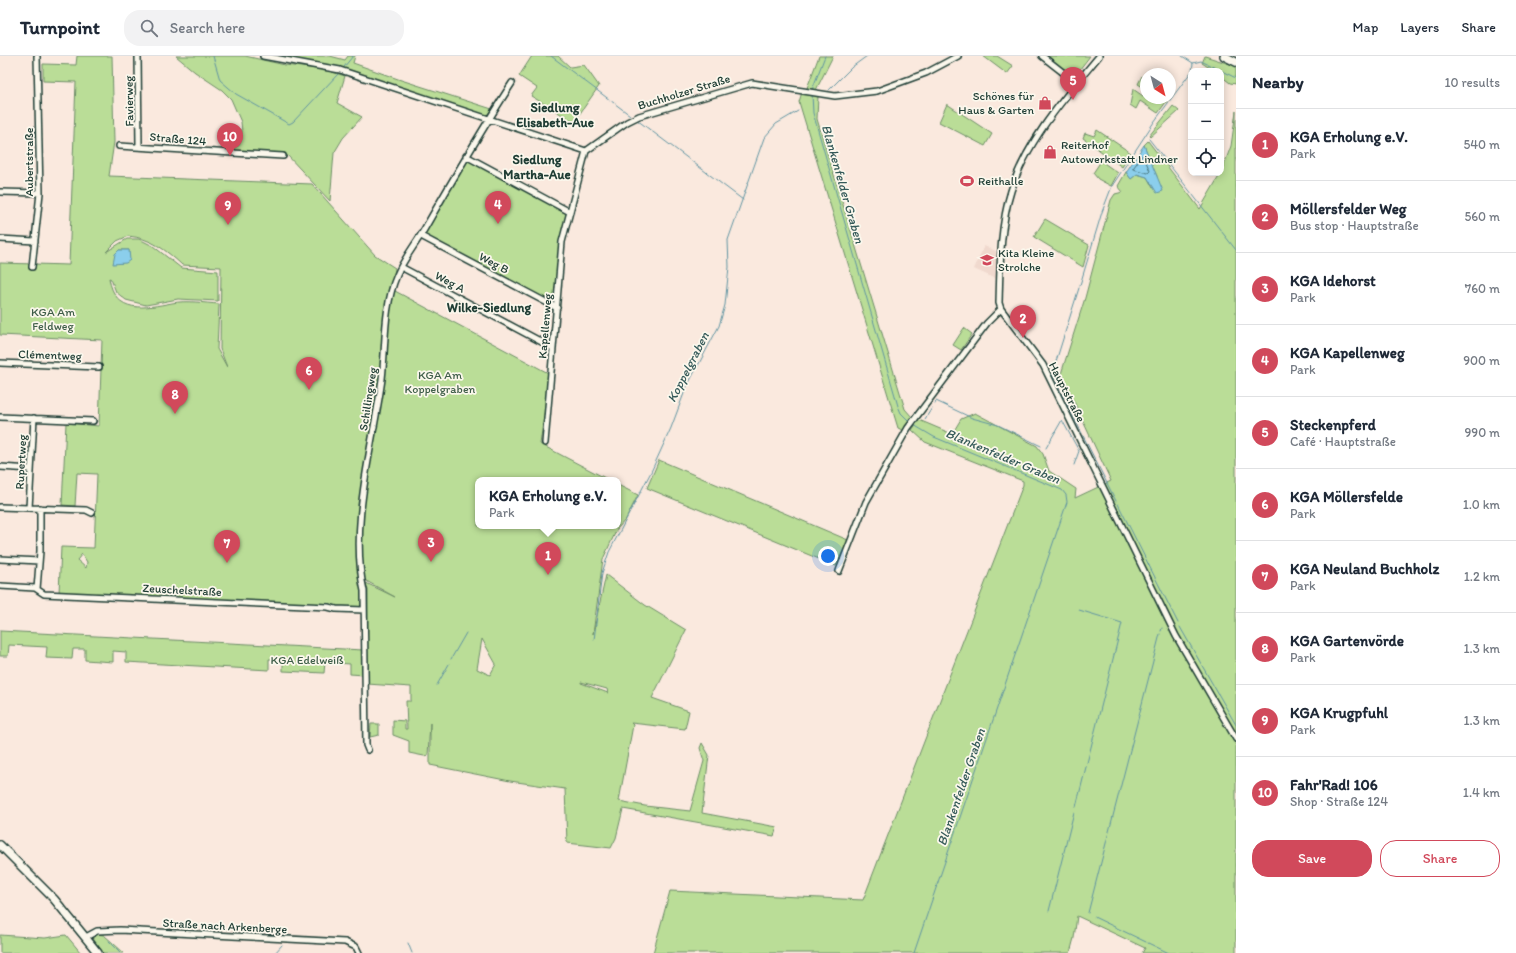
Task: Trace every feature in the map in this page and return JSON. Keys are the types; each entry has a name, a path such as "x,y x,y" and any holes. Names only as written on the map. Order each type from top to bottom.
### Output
{"main road":[{"path":"1224,56 1236,62"},
{"path":"0,846 54,899 98,953"}],"street":[{"name":"Aubertstraße","path":"32,266 40,193 37,56"},
{"name":"Favierweg","path":"138,56 140,146"},
{"path":"263,56 340,70 586,150"},
{"name":"Buchholzer Straße","path":"586,150 639,116 752,82 835,96 877,91 920,76 958,56"},
{"path":"1042,56 1070,76 1073,86"},
{"path":"839,570 866,502 908,428 988,323 1001,309 999,303 1002,247 1012,190 1027,156 1073,86 1099,56"},
{"path":"1070,76 1083,75"},
{"name":"Schillingweg","path":"368,750 366,745 364,591 359,571 361,518 382,378 390,299 401,267 421,236 466,156 512,83"},
{"name":"Straße 124","path":"119,146 140,146 283,156"},
{"name":"Kapellenweg","path":"545,443 562,242 586,150"},
{"path":"466,156 570,212"},
{"path":"0,192 40,193"},
{"name":"Weg B","path":"421,236 557,308"},
{"path":"0,239 35,241"},
{"name":"Weg A","path":"401,267 554,348"},
{"name":"Hauptstraße","path":"1001,309 1043,365 1176,636 1236,739"},
{"name":"Clémentweg","path":"0,363 99,367"},
{"path":"0,417 93,421"},
{"name":"Rupertweg","path":"29,508 34,418"},
{"path":"0,467 31,469"},
{"path":"0,507 86,510 92,513"},
{"path":"37,589 40,508"},
{"path":"0,559 39,561"},
{"name":"Zeuschelstraße","path":"0,586 37,589 44,594 364,610"},
{"name":"Straße nach Arkenberge","path":"86,937 98,931 120,930 337,942 351,944 356,947 359,953"}],"shaded area":[{"name":"Kita Kleine Strolche","path":"984,246 996,251 996,279 974,269"}],"green space":[{"path":"77,56 112,56 114,142 109,176 312,184 375,255 395,268 390,298 395,291 550,374 540,444 603,477 475,477 475,529 617,529 603,559 593,634 606,575 645,605 686,630 652,698 689,711 685,729 631,723 633,725 619,801 645,806 690,811 704,761 700,748 702,743 709,755 702,813 777,827 774,836 623,809 616,838 611,848 567,843 565,789 510,781 430,765 430,723 428,755 424,756 409,753 409,741 393,735 393,720 405,721 405,729 407,729 406,701 411,701 411,687 367,684 368,590 366,583 395,597 361,578 361,607 59,593 61,547 94,548 97,474 77,473 75,506 62,505 66,423 99,426 102,340 0,335 0,263 69,265 76,82 43,81 43,64 76,65","holes":["128,236 151,242 170,254 182,265 221,267 220,349 227,367 217,349 219,304 177,302 142,307 133,306 124,303 118,298 112,290 109,278 111,279 116,292 126,300 146,305 178,299 218,301 218,271 181,268 153,246 139,239 127,239 106,252 117,241","119,250 129,250 126,263","82,554 87,562 86,568 77,560","482,639 496,664 490,675 477,669","581,683 607,689 608,693"]},
{"path":"176,56 245,56 285,65 326,70 345,76 337,103 362,117 343,138 334,153 330,201 287,155 224,151 239,145 242,131 241,122 231,99 222,90 195,72"},
{"path":"272,56 330,56 345,60 348,56 355,56 353,63 492,109 486,116 340,69"},
{"path":"532,56 558,56 570,67 584,65 599,86 574,122 531,96 537,88 519,76"},
{"path":"819,56 833,56 816,90 807,88"},
{"path":"983,56 997,56 1013,66 1007,74"},
{"path":"1044,56 1090,56 1076,74 1065,72"},
{"path":"1205,56 1236,66 1236,84 1230,83 1224,78 1224,68 1210,68 1202,63"},
{"path":"1133,89 1140,94 1140,101 1136,109 1130,105"},
{"path":"802,92 818,96 817,119 905,409 912,417 904,431 898,428 799,102"},
{"path":"947,104 992,134 985,146 939,122"},
{"path":"1144,104 1165,104 1158,113"},
{"path":"1173,106 1179,111 1150,137 1149,136"},
{"path":"1236,111 1236,953 1142,953 1145,948 1077,916 1070,953 653,953 670,891 863,900 1023,485 1023,481 925,442 912,430 919,420 952,434 961,419 975,413 1037,446 1043,454 1049,471 1076,489 1075,498 1111,481 1061,374 1085,298 1111,200 1115,194 1123,192 1118,186 1126,172 1131,179 1137,174 1147,177 1153,188 1157,176 1144,145 1148,141 1200,209 1219,176 1224,176 1224,165 1231,146"},
{"path":"1097,130 1131,153 1122,167 1083,138 1085,133 1094,136"},
{"path":"467,159 568,213 555,305 423,235"},
{"path":"1101,161 1118,173 1111,186 1098,179 1093,173"},
{"path":"1045,219 1089,245 1083,267 1034,237"},
{"path":"964,328 972,334 961,350 953,345"},
{"path":"659,460 848,540 836,566 647,488"},
{"path":"621,486 638,495 626,519 621,525"},
{"name":"KGA Edelweiß","path":"0,631 363,650 364,675 350,674 350,664 325,662 324,673 283,671 283,660 269,659 269,670 126,662 126,652 113,651 113,662 85,660 85,649 73,649 72,659 46,658 47,647 9,645 8,656 0,656"},
{"path":"371,724 379,724 379,735 370,737"},
{"path":"97,934 104,935 124,953 103,953 92,937"},
{"path":"0,935 45,938 66,935 81,953 0,953"}],"water":[{"path":"1144,145 1163,191 1157,193 1147,177 1137,174 1131,179 1126,172"},
{"path":"119,250 129,250 130,260 126,263 113,264 115,254"}],"waterway":[{"path":"213,56 220,80 236,94 289,124 293,122 338,74"},
{"path":"344,67 353,56"},
{"path":"551,56 630,115"},
{"name":"Blankenfelder Graben","path":"812,90 825,56"},
{"path":"829,90 852,67 867,56"},
{"path":"1182,56 1193,63 1192,68"},
{"path":"1193,63 1201,61 1236,78"},
{"path":"1080,285 1102,212 1112,186 1154,122 1188,76"},
{"name":"Blankenfelder Graben","path":"812,94 813,113 898,406 901,413 910,422"},
{"name":"Koppelgraben","path":"594,640 602,573 609,552 651,472 671,428 686,388 719,326 725,305 729,267 728,240 764,138 776,124 798,111"},
{"path":"637,120 743,200"},
{"path":"1149,139 1236,250"},
{"path":"1055,380 1052,374 1079,288"},
{"path":"1056,382 1064,398"},
{"path":"935,404 936,401 972,418 998,425 1041,446"},
{"path":"1066,402 1116,501"},
{"path":"925,419 932,408"},
{"path":"1046,448 1062,420 1079,451 1074,465"},
{"name":"Blankenfelder Graben","path":"912,424 934,437 1062,490 1066,495 1067,502 914,953"},
{"path":"1118,504 1178,623"},
{"path":"1076,807 1122,623 1079,610"},
{"path":"1180,627 1236,725"},
{"path":"451,659 466,633"},
{"path":"1088,913 1160,634"},
{"path":"437,685 449,664"},
{"path":"1049,911 1074,812"},
{"path":"1094,917 1146,942"},
{"path":"109,941 121,953"},
{"path":"408,943 412,953"},
{"path":"1148,943 1169,953"},
{"path":"275,953 282,945"}],"place":[{"name":"Steckenpferd","path":"1073,100"},
{"name":"Schönes für Haus & Garten","path":"1045,103"},
{"name":"Reiterhof Autowerkstatt Lindner","path":"1050,152"},
{"name":"Fahr'Rad! 106","path":"230,156"},
{"name":"Reithalle","path":"967,181"},
{"name":"KGA Kapellenweg","path":"498,224"},
{"name":"KGA Krugpfuhl","path":"228,225"},
{"name":"Kita Kleine Strolche","path":"987,260"},
{"name":"Möllersfelder Weg","path":"1023,338"},
{"name":"KGA Möllersfelde","path":"309,390"},
{"name":"KGA Gartenvörde","path":"175,414"},
{"name":"KGA Idehorst","path":"431,562"},
{"name":"KGA Neuland Buchholz","path":"227,563"},
{"name":"KGA Erholung e.V.","path":"548,575"}],"district":[{"name":"Siedlung Elisabeth-Aue","path":"555,114"},
{"name":"Siedlung Martha-Aue","path":"537,166"},
{"name":"Wilke-Siedlung","path":"489,307"}],"park label":[{"name":"KGA Am Feldweg","path":"53,319"},
{"name":"KGA Am Koppelgraben","path":"440,382"}]}
